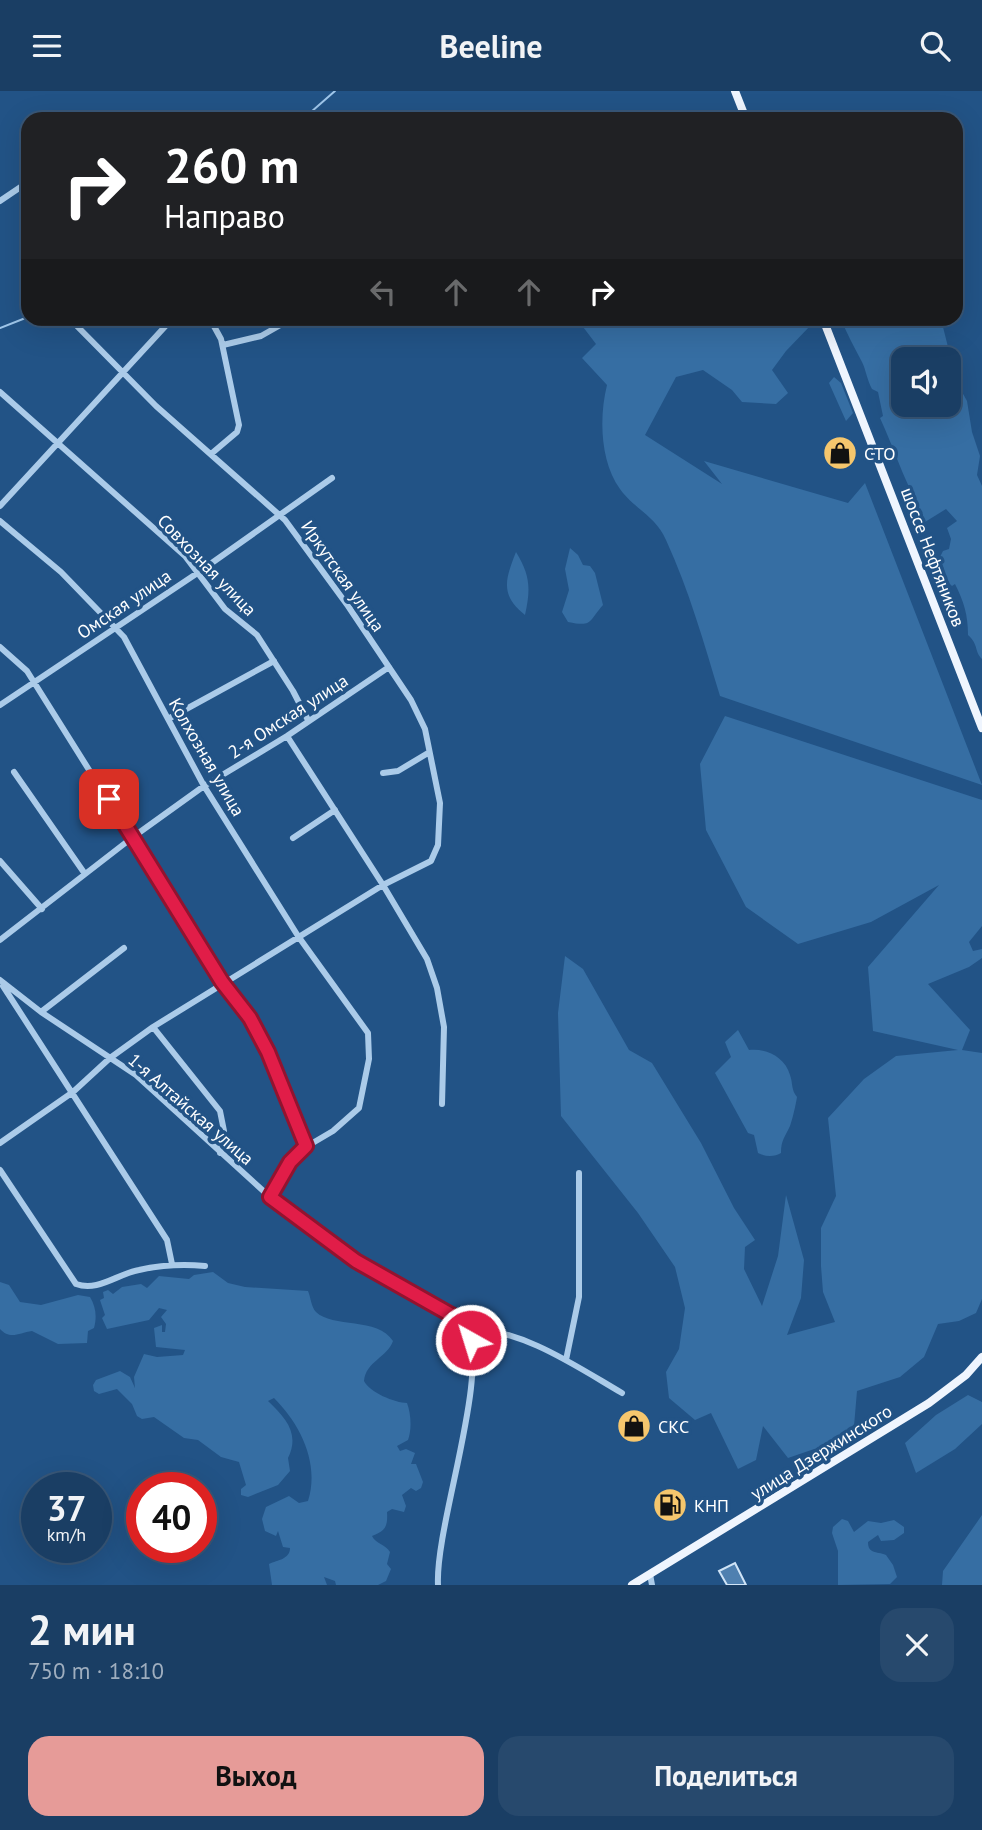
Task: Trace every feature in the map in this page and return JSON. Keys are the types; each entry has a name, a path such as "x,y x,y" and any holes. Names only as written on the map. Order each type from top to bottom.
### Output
{"main road":[{"path":"735,91 743,112"},
{"name":"шоссе Нефтяников","path":"826,326 982,728"},
{"name":"улица Дзержинского","path":"632,1585 929,1403 966,1375 982,1357"}],"street":[{"path":"0,201 21,186"},
{"name":"Иркутская улица","path":"77,326 156,406 296,533 389,667 425,729 440,803 438,845 431,861 383,885"},
{"path":"0,506 166,326"},
{"path":"211,454 236,432 239,425 223,345 214,326"},
{"path":"223,345 261,336 278,326"},
{"name":"Совхозная улица","path":"0,392 180,551 199,572 225,609 257,635 308,720"},
{"name":"Омская улица","path":"0,705 115,625 199,572 332,478"},
{"name":"Колхозная улица","path":"0,521 61,572 115,625 204,786 298,936 365,1029 370,1042 369,1059 359,1108 333,1131 306,1146"},
{"path":"0,647 23,667 34,682 222,982 250,1018 268,1052 306,1146 290,1162 270,1197"},
{"path":"168,719 274,660"},
{"name":"2-я Омская улица","path":"0,940 204,786 287,736 389,667"},
{"path":"287,736 383,885 426,960 437,988 444,1027 442,1104"},
{"path":"383,773 398,771 428,753"},
{"path":"14,772 85,874"},
{"path":"293,838 335,810"},
{"path":"0,861 42,909"},
{"path":"0,1143 73,1092 110,1058 153,1027 383,885"},
{"path":"41,1012 124,948"},
{"path":"0,981 167,1240 172,1264"},
{"name":"1-я Алтайская улица","path":"0,981 146,1083 270,1197 356,1261 456,1317 467,1328 489,1329 552,1351 622,1393"},
{"path":"153,1027 220,1111 224,1137 220,1153"},
{"path":"0,1170 76,1284 93,1287 133,1271 172,1264 205,1266"},
{"path":"566,1360 571,1348 579,1297 579,1173"},
{"path":"438,1585 441,1538 462,1445 470,1390 472,1346 467,1328"},
{"path":"650,1574 652,1585"}],"shaded area":[{"path":"582,326 810,326 772,370 788,393 776,404 742,402 732,390 703,370 676,377 645,435 722,484 704,461 848,503 865,483 982,785 720,696 689,597 666,540 656,524 620,489 608,465 602,425 607,385 582,358 596,344"},
{"path":"844,326 943,326 948,347 891,347 891,417 961,417 961,390 967,401 972,432 980,456 977,475 982,486 982,659 968,635 961,597 955,584 952,586 948,582 940,557 943,551 949,549 951,539 947,528 957,521 946,509 925,522 916,508 918,504 880,418 883,416 878,392 872,389"},
{"path":"834,377 841,383 853,413 846,421 829,383"},
{"path":"570,548 578,555 583,565 590,566 595,573 603,605 589,622 582,624 568,622 562,612 569,590 565,569"},
{"path":"516,552 528,582 525,615 512,601 507,587"},
{"path":"725,716 982,800 982,926 969,942 973,951 982,949 982,958 969,967 928,984 970,1030 962,1050 982,1053 982,1299 976,1313 959,1321 938,1324 924,1357 900,1377 857,1391 854,1426 829,1444 788,1458 763,1426 756,1460 738,1469 711,1413 695,1420 669,1398 666,1372 679,1349 685,1308 675,1267 638,1213 561,1116 558,1013 565,956 583,969 629,1050 652,1063 701,1143 734,1208 755,1240 745,1247 744,1269 762,1306 778,1256 786,1195 804,1260 801,1298 787,1335 835,1322 823,1292 821,1266 821,1228 836,1196 828,1118 864,1079 896,1056 958,1050 873,1031 868,967 939,885 871,922 798,944 746,907 706,830 700,764"},
{"path":"738,1030 749,1050 768,1052 784,1063 797,1097 781,1153 776,1155 758,1153 754,1135 748,1133 715,1073 731,1057 725,1042"},
{"path":"213,1272 228,1283 245,1287 308,1291 314,1310 323,1317 366,1325 386,1334 393,1341 386,1352 372,1364 364,1381 383,1396 407,1403 409,1436 408,1440 397,1446 400,1451 406,1449 415,1453 411,1464 416,1464 423,1482 421,1488 416,1491 411,1488 402,1495 406,1506 404,1512 392,1509 387,1512 385,1528 372,1536 390,1552 387,1564 391,1569 386,1581 378,1585 336,1585 335,1581 324,1577 327,1585 272,1585 269,1564 286,1557 290,1548 283,1547 278,1531 276,1536 265,1531 262,1519 266,1507 289,1496 299,1503 308,1501 311,1487 305,1445 292,1420 274,1398 268,1401 285,1420 292,1434 288,1458 290,1471 278,1485 248,1497 241,1495 241,1489 246,1485 239,1462 221,1457 198,1440 184,1438 154,1417 142,1419 117,1389 99,1394 94,1391 96,1380 120,1371 130,1377 135,1388 134,1377 144,1354 157,1357 183,1355 185,1350 156,1347 154,1328 162,1325 162,1332 165,1332 166,1324 161,1317 167,1310 159,1308 149,1320 107,1329 102,1318 105,1315 100,1300 104,1298 103,1292 108,1290 113,1294 122,1287 141,1284 147,1288 159,1276 189,1279 194,1275"},
{"path":"0,1282 9,1285 20,1302 41,1305 78,1295 90,1297 95,1308 95,1320 94,1328 88,1331 87,1343 58,1344 32,1331 15,1335 4,1332 0,1329"},
{"path":"968,1395 982,1402 982,1424 955,1449 916,1473 905,1443 936,1415"},
{"path":"982,1515 982,1585 942,1585 943,1571"},
{"path":"842,1519 848,1521 854,1532 868,1521 881,1523 894,1520 904,1527 904,1533 894,1540 881,1541 878,1535 868,1542 871,1550 886,1555 893,1565 897,1577 890,1584 838,1585 838,1551 832,1533 833,1527"}],"building":[{"name":"СТО","path":"846,439 854,458 834,467 826,447"},
{"path":"735,1563 746,1585 727,1585 719,1571"}],"waterway":[{"path":"311,112 335,91"},
{"path":"0,328 21,320"}],"place":[{"name":"СТО","path":"840,453"},
{"name":"СКС","path":"634,1426"},
{"name":"КНП","path":"670,1505"}],"route":[{"path":"109,799 222,982 250,1018 289,1098 306,1146 290,1162 270,1197 356,1261 462,1321 471,1340"}]}
